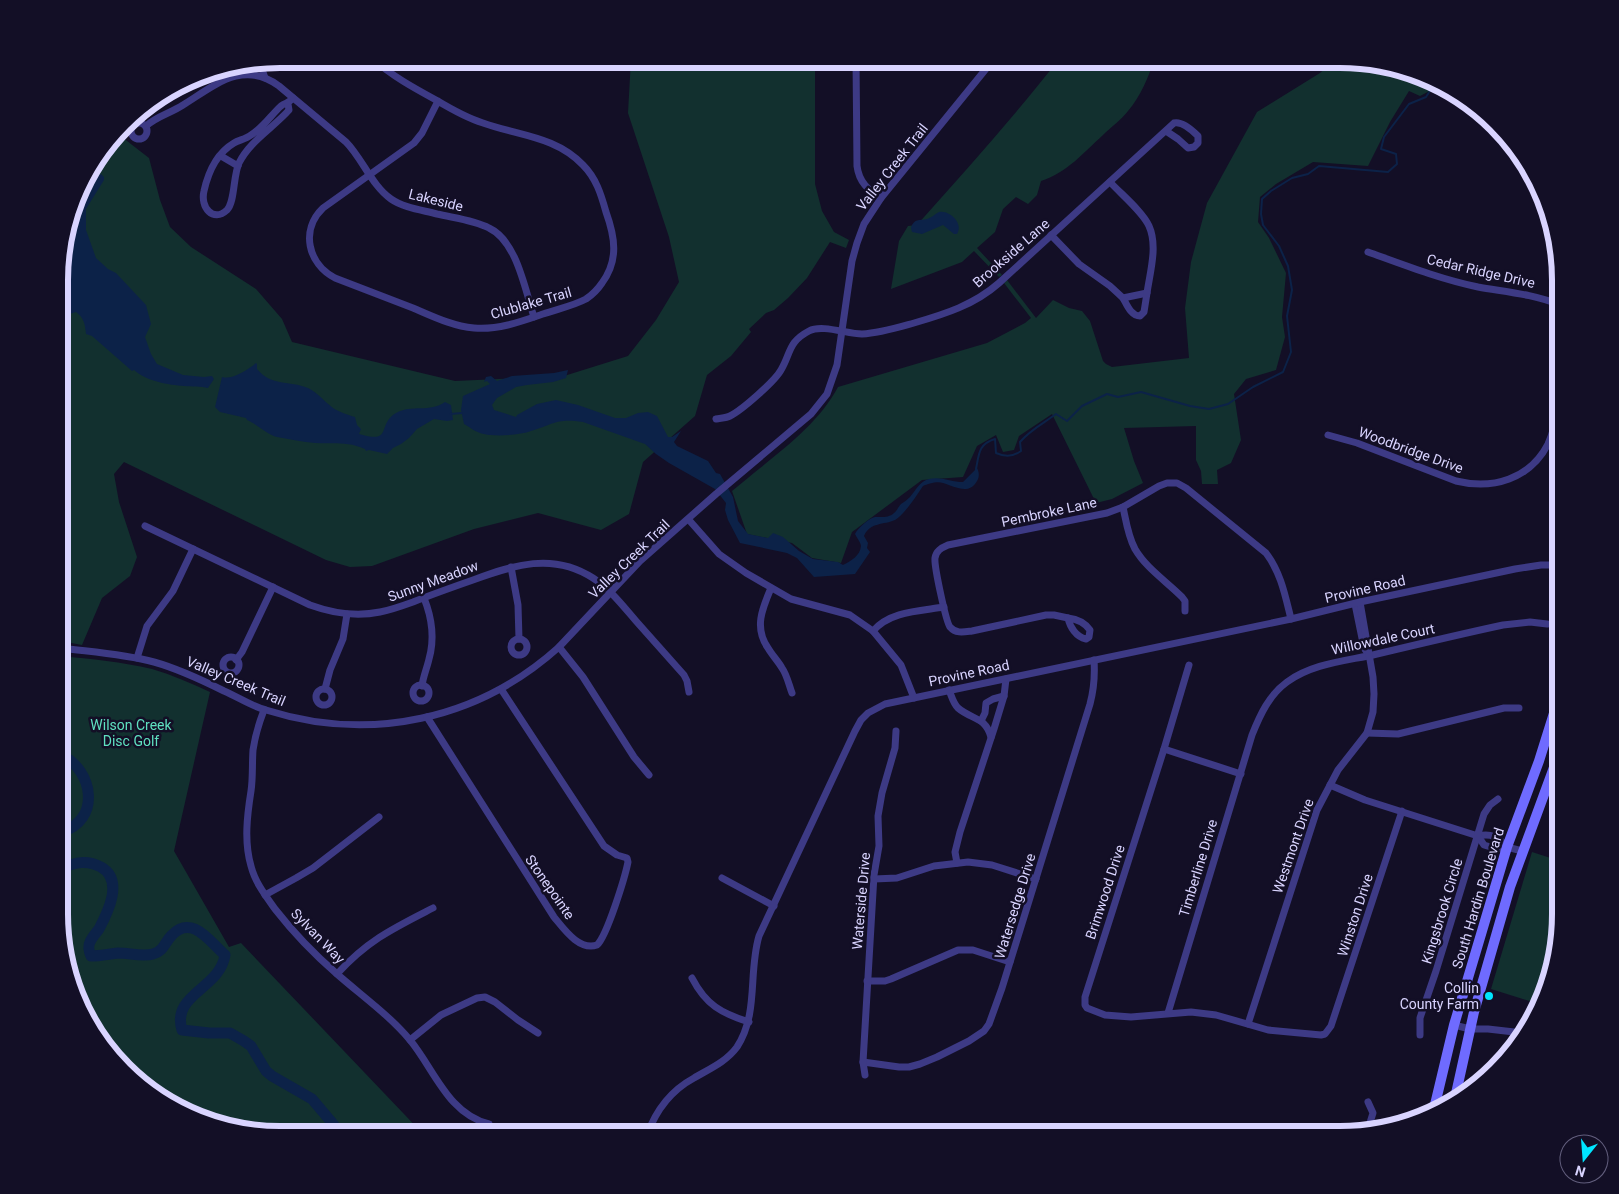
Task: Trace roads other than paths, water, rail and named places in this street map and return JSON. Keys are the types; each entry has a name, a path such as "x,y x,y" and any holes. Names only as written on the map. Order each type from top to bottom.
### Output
{"main road":[{"name":"South Hardin Boulevard","path":"1435,1104 1454,1025 1507,847 1539,761 1552,720"},
{"name":"South Hardin Boulevard","path":"1456,1091 1470,1030 1510,887 1552,772"}],"street":[{"name":"Lakeside","path":"262,68 265,78"},
{"name":"Clublake Trail","path":"385,68 399,79 482,123 548,141 558,146 590,172 596,183 614,235 615,252 610,270 600,285 587,298 498,328 458,325 335,278 325,272 314,258 308,236 312,222 323,208 417,141 438,101"},
{"path":"856,68 857,170 867,188 881,198"},
{"name":"Valley Creek Trail","path":"68,649 137,658 181,671 264,710 308,720 348,724 385,723 427,718 469,704 501,689 530,670 559,647 640,561 801,423 823,401 838,366 851,267 864,224 881,198 987,68"},
{"name":"Lakeside","path":"146,126 155,118 178,108 209,87 227,78 238,75 252,75 276,83 291,101 346,142 384,193 400,204 476,223 489,228 499,235 507,243 514,256 534,317"},
{"path":"291,101 289,110 249,148 238,166 230,206 220,214 209,212 203,204 203,196 210,172 221,156 231,145 256,132 282,105 291,101"},
{"path":"1178,122 1197,134 1199,138 1198,143 1194,147 1188,148 1166,131 1174,123 1178,122"},
{"name":"Brookside Lane","path":"716,419 730,416 772,382 782,368 790,347 806,333 817,329 862,334 883,332 961,308 979,298 996,286 1166,131"},
{"path":"221,156 238,166"},
{"path":"1051,235 1079,264 1110,286 1123,298 1134,315 1140,316 1144,312 1153,247 1151,230 1141,215 1110,182"},
{"name":"Cedar Ridge Drive","path":"1368,252 1445,279 1528,295 1552,302"},
{"path":"1123,298 1147,292"},
{"name":"Woodbridge Drive","path":"1328,435 1456,481 1468,484 1491,484 1516,477 1524,472 1537,460 1548,442 1552,429"},
{"name":"Pembroke Lane","path":"1068,618 1054,615 1036,617 960,633 948,624 935,563 936,554 941,548 948,545 1091,517 1123,506 1167,483 1181,485 1266,553 1279,573 1291,619"},
{"path":"1123,506 1134,548 1151,569 1182,597 1185,601 1185,611"},
{"path":"689,520 719,554 739,569 791,599 850,615 873,630 901,665 914,698"},
{"name":"Sunny Meadow","path":"145,526 317,608 347,614 380,612 528,563 568,567 593,578 610,593 684,675 689,692"},
{"path":"137,658 147,626 173,591 193,549"},
{"name":"Provine Road","path":"650,1126 663,1102 682,1086 732,1053 743,1036 752,1004 753,968 757,945 861,720 875,708 949,690 1291,619 1515,569 1552,565"},
{"path":"511,568 518,604 519,640"},
{"path":"236,660 242,652 273,587"},
{"path":"771,588 759,622 763,641 783,669 792,694"},
{"path":"422,686 430,656 432,637 430,617 424,598"},
{"name":"Westmont Drive","path":"1248,1024 1310,827 1338,770 1367,733 1373,712 1374,694 1369,647 1357,603"},
{"path":"873,630 889,618 944,607"},
{"path":"325,689 328,675 343,639 347,614"},
{"name":"Willowdale Court","path":"1254,731 1265,706 1275,693 1300,674 1315,668 1504,625 1530,622 1547,624"},
{"path":"559,647 583,677 634,757 649,775"},
{"name":"Watersedge Drive","path":"863,1062 899,1067 915,1065 937,1057 978,1035 989,1024 1094,689 1094,660"},
{"name":"Brimwood Drive","path":"1189,665 1085,997 1085,1005 1087,1008 1105,1014 1131,1017 1190,1012 1209,1014 1268,1030 1321,1035 1326,1034 1331,1026"},
{"path":"957,863 957,843 1003,700 1006,679"},
{"name":"Stonepointe","path":"427,718 554,918 580,943 589,946 597,945 610,919 628,862 626,858 611,852 604,846 501,689"},
{"path":"949,690 957,707 987,726 991,737"},
{"path":"981,721 985,714 986,703 992,699 1003,700"},
{"path":"1367,733 1398,734 1504,708 1519,708"},
{"name":"Sylvan Way","path":"264,710 253,750 246,836 254,875 265,895 299,937 336,974 389,1018 410,1040 450,1097 477,1121 488,1124"},
{"name":"Waterside Drive","path":"865,1075 863,1062 867,981 874,879 879,846 878,826 880,806 895,748 896,731"},
{"name":"Timberline Drive","path":"1168,1013 1254,731"},
{"path":"1164,749 1241,774"},
{"path":"1330,785 1365,800 1478,836 1487,834 1494,836 1501,839 1507,847"},
{"name":"Kingsbrook Circle","path":"1420,1035 1420,1018 1484,814 1490,805 1498,799"},
{"name":"Winston Drive","path":"1331,1026 1402,812"},
{"path":"265,895 314,868 379,817"},
{"path":"1478,836 1484,845 1497,849 1507,847 1522,852"},
{"path":"874,879 897,878 934,866 957,863 981,863 1036,879"},
{"path":"722,878 774,906"},
{"path":"336,974 375,939 434,908"},
{"path":"867,981 891,979 958,950 973,950 1010,962"},
{"path":"692,978 702,995 711,1004 728,1015 748,1022"},
{"path":"410,1040 441,1015 485,997 538,1033"},
{"path":"1454,1025 1470,1030 1488,1029 1516,1032"},
{"path":"1368,1102 1373,1113 1369,1124"}],"water":[{"path":"101,174 104,180 86,209 86,230 96,258 108,269 116,273 146,305 151,324 145,337 157,364 183,375 212,376 214,379 208,388 151,380 134,370 132,371 92,336 86,334 84,322 76,312 68,314 69,252 79,211 89,186 94,177"},
{"path":"939,212 947,213 955,218 959,226 957,234 954,234 943,225 922,234 912,232 911,228 915,221 929,218"},
{"path":"256,363 257,369 263,375 275,381 308,388 333,408 355,417 357,425 361,429 359,434 377,437 381,435 390,418 396,413 408,409 433,407 445,402 451,405 453,420 434,419 417,429 409,438 387,454 366,451 358,446 346,444 315,443 277,437 246,418 220,412 215,407 222,377 235,376"},
{"path":"568,370 566,378 553,382 516,387 497,398 492,405 494,410 516,417 537,404 556,400 578,405 615,418 626,418 638,413 648,412 657,416 668,437 672,437 681,431 674,442 677,446 708,461 716,473 720,474 733,497 738,521 748,534 768,538 773,533 783,537 799,551 813,559 838,562 843,565 852,560 860,550 861,545 855,534 859,529 867,521 875,517 892,515 920,484 926,480 937,478 963,482 975,470 976,466 979,477 974,486 966,489 956,488 941,482 923,486 899,517 891,522 874,526 867,531 864,536 870,552 855,574 814,577 797,558 787,553 740,543 728,520 725,510 726,503 715,489 669,463 645,444 583,422 574,421 561,421 526,432 501,435 481,433 464,424 461,410 463,396 490,384 487,381 484,382 486,377 491,376 497,381 512,376"}],"waterway":[{"path":"976,469 980,451 989,441 995,439 996,453 1006,456 1015,454 1021,451 1020,442 1024,438 1056,414 1067,421 1082,406 1107,394 1118,397 1141,392 1190,406 1209,409 1228,404 1253,387 1283,372 1291,352 1287,316 1292,290 1288,266 1279,246 1263,225 1261,214 1262,199 1292,178 1308,174 1319,166 1388,172 1397,164 1396,154 1381,149 1384,137 1409,104 1426,97 1432,88"},
{"path":"450,414 462,413"},
{"path":"68,759 81,772 86,783 88,795 87,807 83,817 74,826 68,829"},
{"path":"68,866 76,863 90,863 101,867 112,880 113,888 110,905 99,929 89,944 91,956 118,953 149,955 157,953 162,949 179,929 187,927 200,932 225,955 221,967 215,976 189,999 183,1008 180,1018 182,1030 230,1033 244,1041 251,1046 266,1071 312,1099 334,1126"}],"place":[{"name":"Collin County Farm","path":"1489,996"}],"park label":[{"name":"Wilson Creek Disc Golf","path":"131,734"}]}
